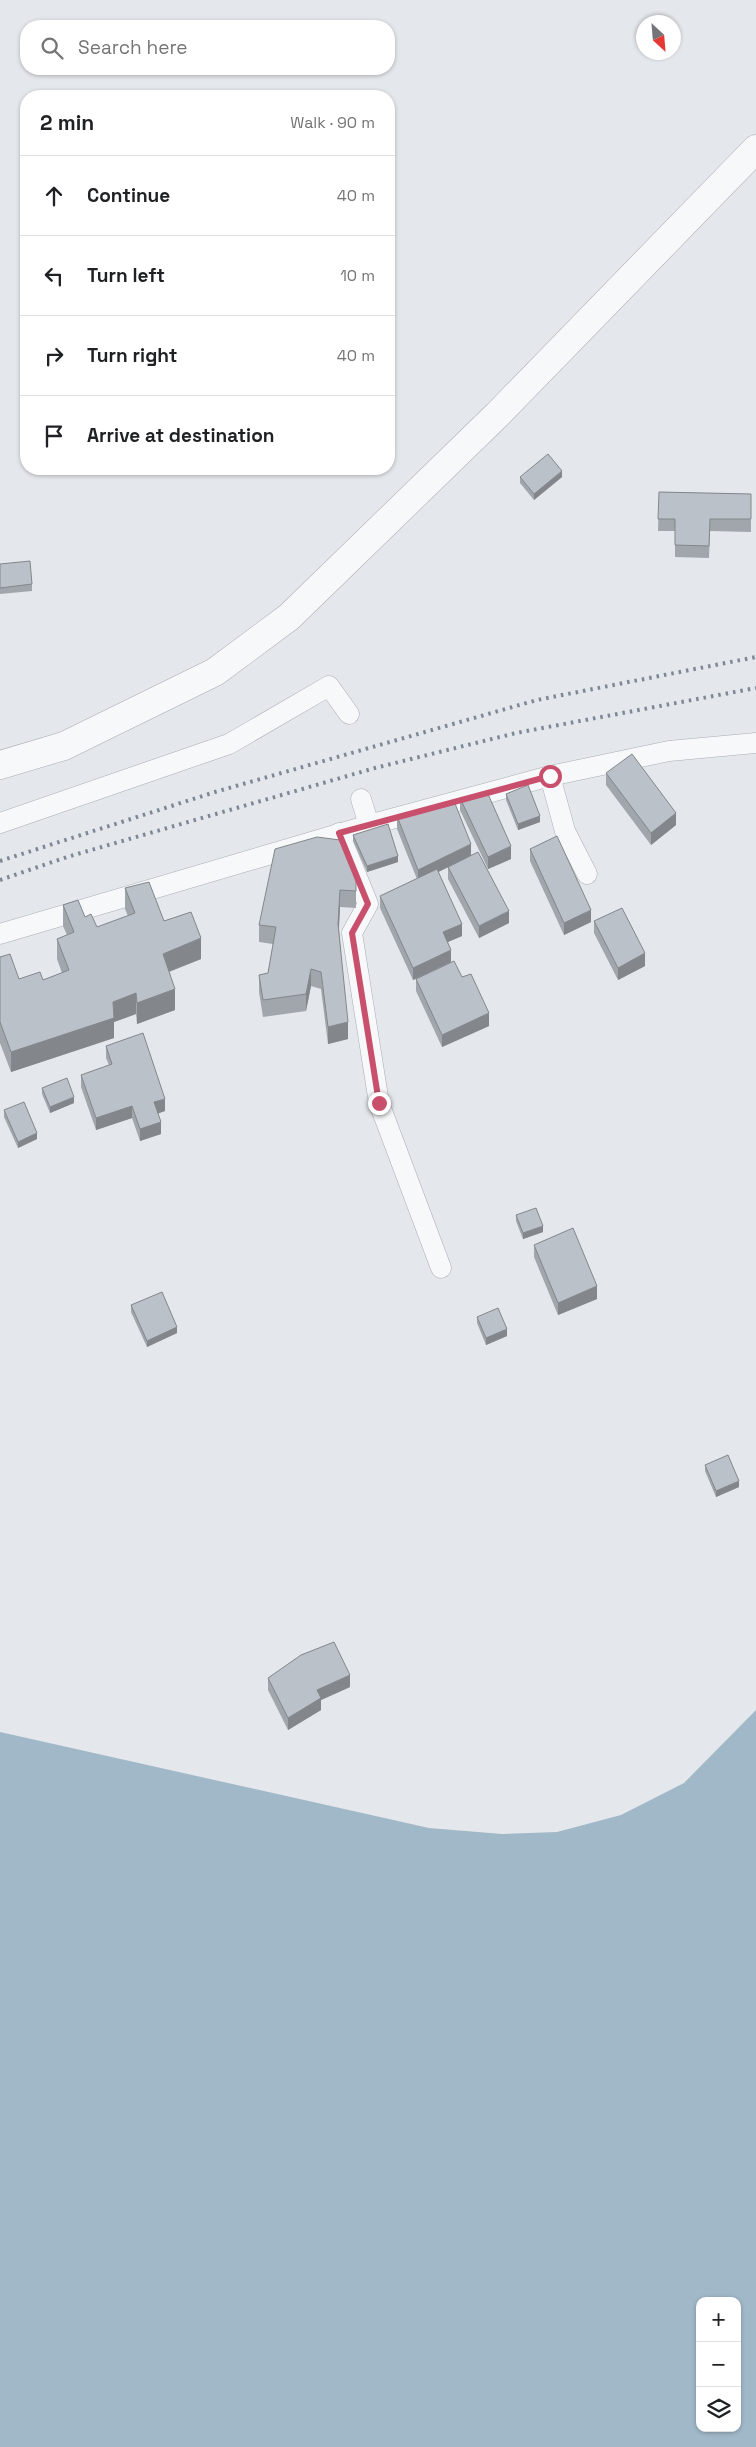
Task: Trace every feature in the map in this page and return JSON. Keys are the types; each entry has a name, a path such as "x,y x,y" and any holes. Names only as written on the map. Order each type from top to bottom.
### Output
{"street":[{"path":"0,765 64,746 215,672 289,617 496,415 756,149"}],"lane":[{"path":"0,823 229,744 329,686 349,714"},
{"path":"0,934 339,833 550,776 669,751 756,743"},
{"path":"550,776 565,831 587,874"},
{"path":"361,799 369,825"},
{"path":"339,833 368,904 352,933 379,1103 441,1268"}],"water":[{"path":"756,1710 756,2447 0,2447 0,1732 429,1828 502,1834 557,1832 621,1815 684,1783"}],"building":[{"path":"548,454 562,471 534,494 520,477"},
{"path":"659,492 751,494 751,519 710,519 709,546 675,545 675,519 658,519"},
{"path":"30,561 32,584 0,588 0,564"},
{"path":"632,754 676,813 651,833 606,773"},
{"path":"528,785 540,816 518,824 506,794"},
{"path":"488,794 511,846 488,857 460,798"},
{"path":"454,801 471,844 418,870 397,816"},
{"path":"388,824 398,856 367,866 353,835"},
{"path":"557,836 591,910 564,923 530,849"},
{"path":"317,837 340,840 356,875 356,891 340,890 338,924 348,1022 328,1027 321,972 311,969 306,994 263,1000 259,975 268,973 276,927 259,925 275,849"},
{"path":"478,852 509,911 479,926 448,867"},
{"path":"437,869 462,924 443,932 451,950 413,968 380,896"},
{"path":"149,882 164,921 191,912 201,938 163,954 175,989 137,1003 136,993 113,1002 114,1018 11,1052 0,1022 0,957 10,954 19,979 40,972 43,980 69,970 57,939 74,932 63,905 78,900 85,917 91,914 97,927 135,913 125,888"},
{"path":"622,908 645,953 618,968 594,921"},
{"path":"454,961 462,977 471,974 489,1013 442,1035 416,979"},
{"path":"143,1033 165,1099 154,1102 161,1122 140,1129 132,1106 96,1118 81,1075 112,1064 106,1046"},
{"path":"67,1078 74,1097 50,1107 42,1088"},
{"path":"24,1102 37,1133 18,1142 4,1110"},
{"path":"536,1208 543,1226 523,1233 516,1215"},
{"path":"573,1228 597,1286 558,1303 534,1245"},
{"path":"162,1292 177,1327 147,1341 131,1305"},
{"path":"498,1308 507,1329 486,1338 477,1317"},
{"path":"728,1455 739,1481 716,1491 705,1465"},
{"path":"334,1642 350,1675 317,1690 321,1698 288,1718 268,1678 301,1655"}],"railway":[{"path":"0,861 215,792 537,700 756,657"},
{"path":"0,880 67,857 375,768 516,733 756,688"}],"route":[{"path":"379,1103 352,933 368,904 339,833 550,776"}]}
